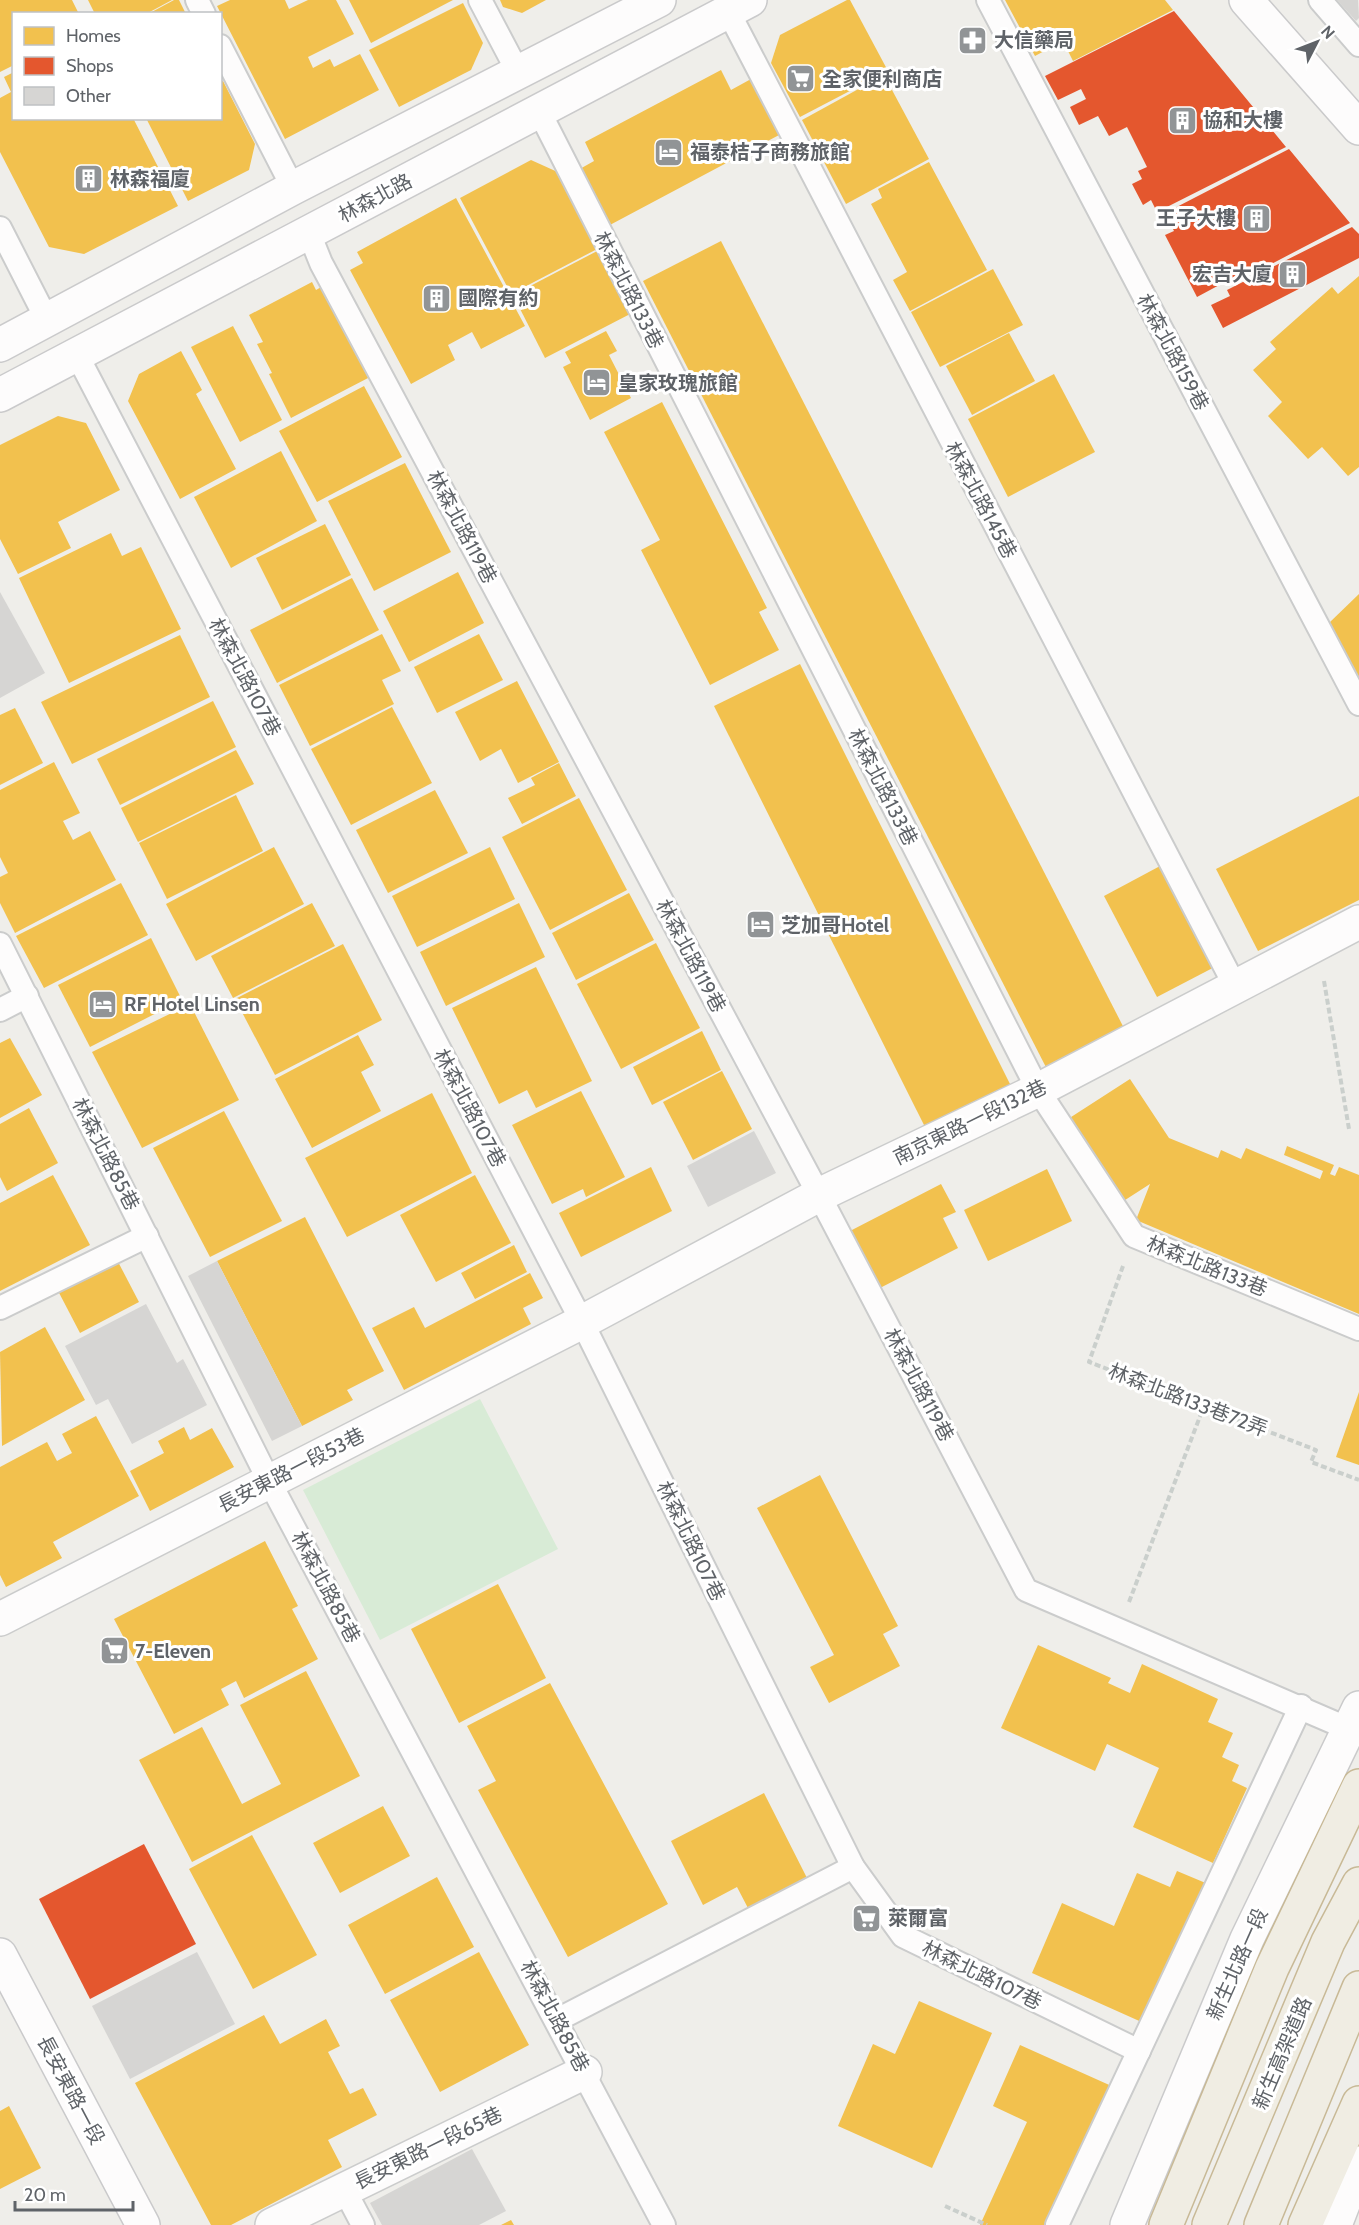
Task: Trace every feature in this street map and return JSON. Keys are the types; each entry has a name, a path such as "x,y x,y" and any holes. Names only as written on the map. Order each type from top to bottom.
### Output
{"highway":[{"path":"1166,2225 1272,1968 1359,1786"},
{"name":"新生高架道路","path":"1209,2225 1328,1942 1359,1884"},
{"path":"1261,2225 1359,1988"},
{"path":"1305,2225 1359,2103"}],"street":[{"path":"0,345 293,188 519,74 659,0"},
{"path":"1246,0 1359,128"},
{"name":"林森北路","path":"0,395 739,6"},
{"name":"南京東路一段132巷","path":"582,1322 819,1195 1038,1090 1359,922"},
{"name":"長安東路一段53巷","path":"0,1619 582,1322"},
{"name":"新生北路一段","path":"1127,2225 1247,1939 1356,1724"},
{"name":"長安東路一段","path":"0,1955 143,2225"},
{"name":"長安東路一段65巷","path":"272,2225 585,2072"},
{"path":"1335,2225 1359,2163"}],"lane":[{"path":"480,0 519,74"},
{"name":"林森北路159巷","path":"988,0 1359,704"},
{"path":"1320,0 1359,45"},
{"name":"林森北路145巷","path":"739,6 1236,988"},
{"path":"222,50 293,188"},
{"name":"林森北路133巷","path":"539,111 1038,1090 1134,1236 1359,1329"},
{"path":"0,228 47,320"},
{"name":"林森北路119巷","path":"309,233 326,273 819,1195 1026,1590 1301,1706 1356,1724"},
{"name":"林森北路107巷","path":"77,355 582,1322 853,1867 903,1936 1139,2051"},
{"name":"林森北路85巷","path":"0,944 269,1481 585,2072 664,2225"},
{"path":"0,1010 27,996"},
{"path":"0,1308 147,1236"},
{"path":"1057,2225 1301,1706"},
{"path":"557,2020 853,1867"},
{"path":"344,2189 363,2225"}],"path":[{"path":"1317,944 1349,1129"},
{"name":"林森北路133巷72弄","path":"1134,1236 1089,1362 1316,1450 1311,1462 1359,1480"},
{"path":"1119,1629 1204,1406"},
{"path":"945,2206 987,2225"}],"green space":[{"path":"480,1399 558,1549 380,1640 303,1490"}],"building: Homes":[{"path":"0,0 72,0 78,12 12,12 12,66 0,72"},
{"path":"88,0 172,0 150,12 94,12"},
{"path":"174,0 179,0 185,12 152,12"},
{"path":"230,0 285,0 289,9 308,0 336,0 354,34 308,57 313,68 330,59 334,67 360,54 379,90 285,139 217,6"},
{"path":"349,0 453,0 371,43"},
{"path":"500,0 546,0 522,13 503,7"},
{"path":"850,0 888,71 800,117 771,63 780,35"},
{"path":"1005,0 1165,0 1173,10 1073,61 1063,41 1035,56"},
{"path":"463,3 483,43 471,70 399,107 369,50"},
{"name":"福泰桔子商務旅館","path":"721,70 731,90 751,79 781,134 608,226 578,170 594,161 585,142"},
{"name":"林森福廈","path":"12,73 12,120 134,120 178,206 84,254 49,247 0,152 0,98 11,92 4,77"},
{"path":"884,75 929,159 846,204 802,120"},
{"path":"222,81 255,144 249,170 188,201 147,120 222,120"},
{"path":"531,160 562,174 601,247 511,294 460,198"},
{"path":"929,162 987,270 910,311 893,280 907,272 871,204 882,198 878,189"},
{"name":"國際有約","path":"456,198 525,326 481,349 472,332 448,345 455,360 411,384 350,270 363,263 357,252"},
{"path":"721,241 1128,1036 1050,1075 643,281"},
{"path":"601,249 634,312 545,358 513,295"},
{"path":"993,269 1023,325 940,367 911,312"},
{"path":"1359,276 1359,467 1348,476 1322,447 1308,459 1268,416 1282,402 1253,370 1276,349 1270,342 1332,287 1338,294"},
{"path":"312,282 316,290 323,286 370,377 291,418 269,374 272,373 257,344 263,342 249,315"},
{"path":"233,326 282,420 240,442 191,347"},
{"name":"皇家玫瑰旅館","path":"606,331 617,351 609,355 631,398 590,420 563,367 571,363 565,352"},
{"path":"1009,333 1035,381 972,415 946,366"},
{"path":"181,351 202,390 196,394 236,469 180,499 128,401 139,374"},
{"path":"1054,374 1095,452 1008,497 968,419"},
{"path":"364,386 402,457 317,502 279,431"},
{"path":"662,402 767,608 759,612 779,650 710,685 641,550 660,540 604,432"},
{"path":"58,416 86,423 120,490 58,522 71,548 18,574 0,539 0,445"},
{"path":"281,451 317,521 231,568 194,497"},
{"path":"405,463 451,552 374,591 328,501"},
{"path":"325,524 351,575 282,610 256,558"},
{"path":"111,533 122,556 141,547 181,629 69,683 19,578"},
{"path":"458,572 484,623 409,662 383,611"},
{"path":"352,578 379,630 277,683 250,630"},
{"path":"1359,594 1359,681 1329,623"},
{"path":"382,634 401,671 382,680 394,704 310,746 279,685"},
{"path":"479,634 503,680 437,713 414,667"},
{"path":"180,635 210,697 72,764 41,702"},
{"path":"800,664 1015,1094 930,1137 714,706"},
{"path":"517,681 559,762 518,783 501,749 480,761 455,712"},
{"path":"213,701 236,747 120,805 97,759"},
{"path":"392,707 432,783 351,825 311,749"},
{"path":"15,708 43,763 0,785 0,715"},
{"path":"236,750 254,784 138,842 121,808"},
{"path":"54,762 80,813 63,821 73,840 90,831 116,880 15,933 0,903 0,877 8,873 0,857 0,790"},
{"path":"559,763 576,796 522,824 508,798 535,785 531,778"},
{"path":"435,790 468,853 388,893 356,830"},
{"path":"236,795 263,851 167,899 139,843"},
{"path":"1359,796 1359,900 1258,951 1216,869"},
{"path":"579,798 627,890 550,930 502,837"},
{"path":"274,847 304,904 196,961 166,904"},
{"path":"490,847 515,899 417,947 392,896"},
{"path":"1175,858 1228,960 1157,997 1104,896"},
{"path":"121,883 148,935 44,988 16,936"},
{"path":"629,893 654,940 576,980 552,933"},
{"path":"312,903 335,946 233,998 211,956"},
{"path":"519,903 545,957 446,1006 420,952"},
{"path":"151,938 182,1000 90,1047 58,985"},
{"path":"656,943 700,1028 621,1069 577,984"},
{"path":"343,944 382,1020 275,1075 235,999"},
{"path":"536,967 592,1081 536,1108 527,1090 499,1104 452,1008"},
{"path":"190,1004 239,1100 142,1148 92,1052"},
{"path":"702,1031 721,1070 652,1105 633,1067"},
{"path":"358,1035 374,1065 361,1072 381,1111 312,1148 275,1079"},
{"path":"10,1038 42,1095 0,1118 0,1043"},
{"path":"722,1071 752,1129 693,1160 663,1102"},
{"path":"1130,1079 1169,1138 1218,1158 1221,1150 1241,1159 1246,1148 1320,1179 1323,1171 1284,1155 1287,1146 1334,1165 1330,1174 1335,1176 1339,1167 1359,1175 1359,1314 1136,1220 1150,1184 1122,1202 1068,1119"},
{"path":"581,1091 625,1177 586,1197 583,1189 552,1204 512,1125"},
{"path":"432,1093 472,1173 347,1237 305,1158"},
{"path":"29,1108 58,1163 7,1191 0,1177 0,1124"},
{"path":"224,1111 282,1221 210,1257 153,1148"},
{"path":"651,1167 672,1211 581,1257 559,1213"},
{"path":"1047,1169 1072,1221 988,1261 964,1210"},
{"path":"53,1175 90,1245 0,1291 0,1203"},
{"path":"475,1175 511,1243 436,1282 400,1215"},
{"path":"941,1184 956,1212 943,1218 958,1248 880,1288 850,1231"},
{"path":"305,1217 384,1371 347,1390 353,1400 302,1426 217,1261"},
{"path":"514,1245 527,1272 475,1299 461,1273"},
{"path":"115,1256 139,1302 80,1333 56,1287"},
{"path":"530,1273 543,1298 523,1308 531,1324 404,1390 372,1328 414,1307 425,1328"},
{"path":"45,1327 85,1400 2,1446 0,1352"},
{"path":"1359,1392 1359,1465 1336,1457"},
{"path":"96,1416 139,1496 53,1542 62,1558 6,1587 0,1575 0,1467 47,1442 57,1461 72,1453 62,1434"},
{"path":"184,1427 190,1440 212,1428 234,1467 150,1511 130,1471 164,1453 158,1441"},
{"path":"820,1475 898,1626 883,1634 900,1666 829,1703 810,1667 834,1655 757,1508"},
{"path":"265,1541 298,1606 292,1609 318,1659 244,1698 236,1681 221,1689 229,1705 174,1734 114,1619"},
{"path":"498,1584 546,1678 459,1723 411,1629"},
{"path":"1038,1645 1111,1678 1108,1683 1130,1693 1142,1664 1218,1699 1208,1722 1233,1733 1222,1757 1239,1765 1232,1781 1247,1788 1213,1863 1133,1827 1159,1768 1107,1744 1095,1771 1001,1728"},
{"path":"306,1671 360,1776 192,1862 139,1760 202,1727 242,1804 281,1784 240,1705"},
{"path":"550,1683 668,1904 568,1957 478,1790 496,1781 467,1726"},
{"path":"764,1793 808,1880 749,1910 737,1887 703,1905 671,1841"},
{"path":"383,1806 410,1856 340,1893 313,1843"},
{"path":"252,1835 317,1955 253,1989 189,1869"},
{"path":"1177,1871 1208,1884 1146,2024 1032,1973 1062,1903 1114,1926 1137,1873 1170,1887"},
{"path":"437,1877 474,1947 385,1994 348,1925"},
{"path":"479,1952 529,2045 440,2092 390,2000"},
{"path":"919,2001 992,2033 932,2168 838,2126 873,2044 895,2054"},
{"path":"264,2015 280,2044 326,2019 340,2046 328,2052 350,2094 363,2088 377,2115 328,2140 342,2167 231,2225 211,2225 135,2083"},
{"path":"1020,2045 1116,2088 1054,2225 980,2225 1027,2122 993,2106"},
{"path":"9,2106 41,2168 0,2189 0,2111"},
{"path":"511,2220 514,2225 501,2225"}],"building: Shops":[{"name":"協和大樓","path":"1174,11 1286,147 1157,212 1151,200 1143,205 1132,184 1142,179 1138,171 1147,167 1127,127 1109,136 1098,116 1079,125 1070,107 1086,99 1081,89 1058,100 1045,76"},
{"name":"王子大樓","path":"1289,149 1350,223 1254,273 1251,268 1197,297 1165,235 1174,231 1165,213"},
{"name":"宏吉大廈","path":"1352,227 1359,234 1359,258 1223,328 1211,305 1230,296 1227,290"},
{"path":"144,1844 196,1944 90,1999 39,1899"}],"building: Other":[{"path":"1337,0 1358,0 1359,18 1356,21"},
{"path":"0,592 45,673 0,698"},
{"path":"754,1131 776,1173 708,1207 687,1166"},
{"path":"217,1261 302,1426 272,1441 188,1276"},
{"path":"146,1304 177,1363 183,1359 207,1405 132,1444 108,1399 96,1405 65,1346"},
{"path":"197,1952 235,2024 130,2079 92,2006"},
{"path":"472,2149 506,2211 479,2225 382,2225 370,2203"}],"place":[{"name":"大信藥局","path":"973,40"},
{"name":"全家便利商店","path":"801,79"},
{"name":"協和大樓","path":"1182,120"},
{"name":"福泰桔子商務旅館","path":"669,152"},
{"name":"林森福廈","path":"89,179"},
{"name":"王子大樓","path":"1257,218"},
{"name":"宏吉大廈","path":"1293,274"},
{"name":"國際有約","path":"437,298"},
{"name":"皇家玫瑰旅館","path":"597,383"},
{"name":"芝加哥Hotel","path":"760,925"},
{"name":"RF Hotel Linsen","path":"103,1004"},
{"name":"7-Eleven","path":"114,1651"},
{"name":"萊爾富","path":"867,1918"}]}
